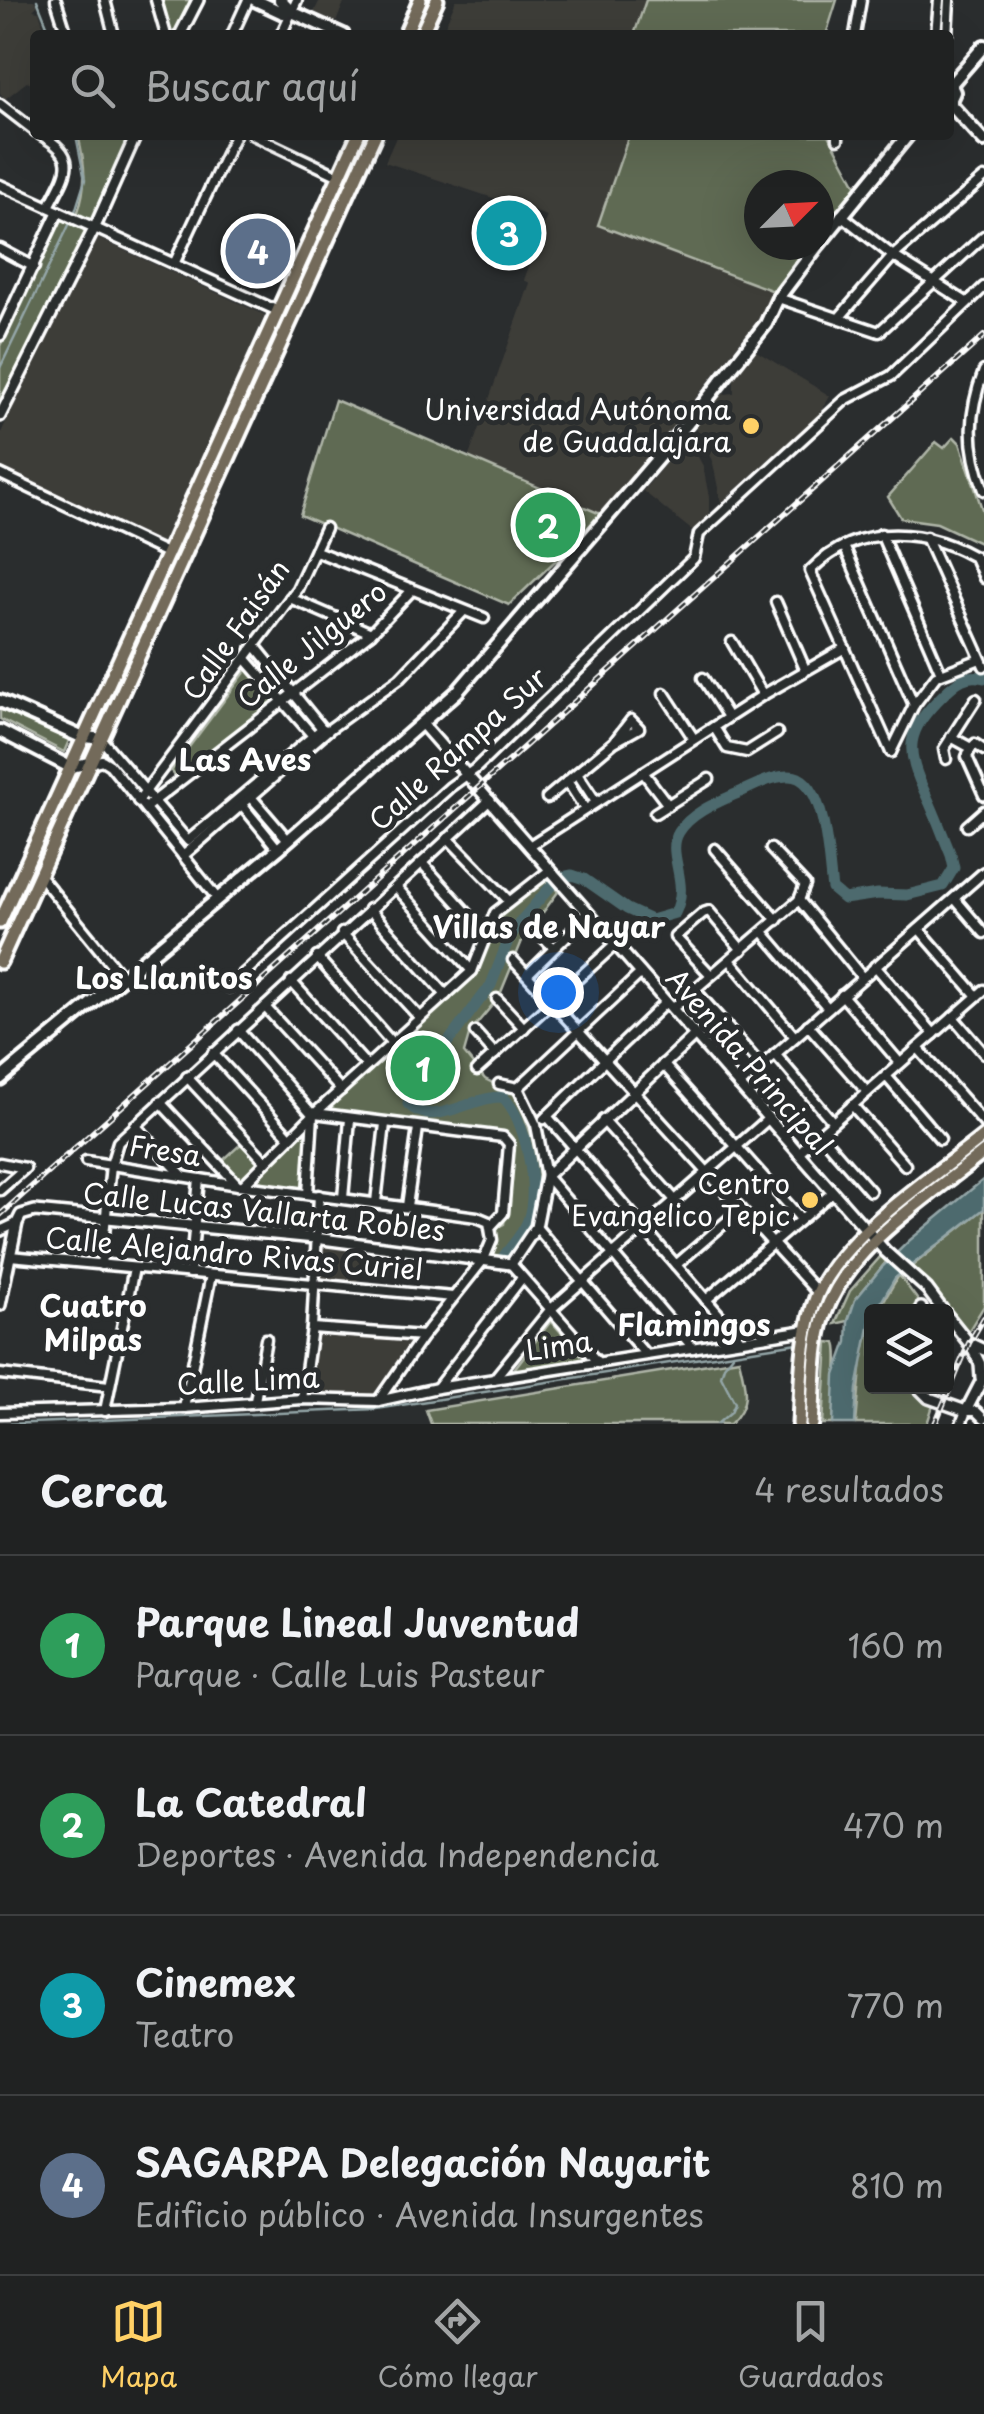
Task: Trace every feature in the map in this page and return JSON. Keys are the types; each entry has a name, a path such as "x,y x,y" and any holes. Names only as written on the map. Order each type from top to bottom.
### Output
{"main road":[{"path":"252,0 283,13 294,6"},
{"path":"280,0 335,30"},
{"path":"407,30 420,0"},
{"path":"423,30 437,0"},
{"path":"954,79 984,46"},
{"path":"954,108 984,141"},
{"path":"0,922 356,140"},
{"path":"0,962 373,140"},
{"path":"834,225 904,140"},
{"path":"330,235 326,221 352,162 350,154"},
{"path":"316,229 330,235"},
{"path":"0,1079 423,725 495,652 688,422 766,324 778,298 807,260"},
{"path":"270,366 267,356 280,318 278,311"},
{"path":"244,384 259,391"},
{"path":"207,469 221,475"},
{"path":"0,701 84,737 101,738"},
{"path":"0,732 70,767 90,763"},
{"path":"812,1424 820,1339 829,1306 845,1274 984,1136"},
{"path":"799,1424 806,1338 818,1293 834,1264 878,1243 984,1152"}],"street":[{"path":"56,0 65,30"},
{"path":"105,0 113,30"},
{"path":"156,0 165,30"},
{"path":"183,30 198,0"},
{"path":"235,30 252,0"},
{"path":"856,30 861,0"},
{"path":"936,30 939,0"},
{"path":"947,30 949,0"},
{"path":"283,30 294,6"},
{"path":"0,104 30,126"},
{"path":"0,335 4,318 34,266 58,211 68,159 49,140"},
{"path":"0,416 134,140"},
{"path":"174,264 233,140"},
{"path":"263,140 339,176"},
{"path":"839,318 893,256 984,178"},
{"path":"0,184 278,311"},
{"path":"841,216 893,256 966,302"},
{"path":"778,298 879,332 984,236"},
{"path":"0,249 34,266"},
{"name":"Calle Rampa Sur","path":"228,987 475,769 694,558 699,534 845,400 890,376 984,287"},
{"path":"984,371 970,426 972,455 984,490"},
{"path":"0,474 169,554"},
{"name":"Calle Faisán","path":"142,805 146,792 290,598 325,528"},
{"path":"926,537 982,661 936,676 914,705 891,752 810,571 844,546 881,534 926,537 950,544 980,560 984,578"},
{"path":"881,534 942,673"},
{"path":"844,546 914,705"},
{"path":"316,550 484,618"},
{"name":"Calle Jilguero","path":"142,805 154,802 371,632 412,590"},
{"path":"290,598 371,632"},
{"path":"776,602 805,669"},
{"path":"101,738 188,841 326,731 400,678 464,611"},
{"path":"732,642 763,695"},
{"path":"256,647 326,731"},
{"path":"529,846 763,695 844,648"},
{"path":"246,659 316,739"},
{"path":"703,678 728,718"},
{"path":"664,693 694,739"},
{"path":"946,760 944,750 976,699"},
{"name":"Avenida Principal","path":"423,725 832,1192 938,1304"},
{"path":"714,727 727,748 747,752 777,732"},
{"path":"951,737 971,748"},
{"path":"546,798 614,742"},
{"path":"984,750 975,744 966,757 984,794"},
{"path":"90,763 106,761 217,898"},
{"path":"643,772 668,805"},
{"path":"576,773 596,802"},
{"path":"655,813 709,779"},
{"path":"567,781 585,809"},
{"path":"250,795 288,840"},
{"path":"101,1265 111,1166 118,1142 490,800"},
{"path":"240,802 278,849"},
{"path":"183,856 240,802"},
{"path":"967,826 984,810"},
{"path":"448,838 509,901"},
{"path":"715,848 777,920"},
{"path":"536,1125 669,1006 695,990 799,900 805,885 771,849"},
{"path":"422,863 488,936"},
{"path":"477,924 552,871"},
{"path":"739,1086 984,872"},
{"path":"40,876 122,976"},
{"path":"396,887 472,971"},
{"path":"799,900 862,977"},
{"path":"955,900 984,933"},
{"path":"369,909 446,995"},
{"path":"711,975 675,937 709,911 742,950"},
{"path":"160,1102 240,1186 472,971 495,913"},
{"path":"527,975 589,914"},
{"path":"532,926 554,948"},
{"path":"798,1153 981,993 919,929"},
{"path":"764,933 828,1008"},
{"path":"342,934 420,1018"},
{"path":"478,1070 616,944"},
{"path":"317,957 392,1043"},
{"path":"513,960 818,1293"},
{"path":"730,960 794,1037"},
{"path":"875,966 934,1034"},
{"path":"518,1088 641,973"},
{"path":"291,981 367,1066"},
{"path":"695,990 762,1066"},
{"path":"842,996 900,1063"},
{"path":"497,999 524,1028"},
{"path":"265,1007 340,1090"},
{"path":"954,1017 984,1053"},
{"path":"808,1026 867,1092"},
{"path":"238,1030 314,1114 497,1134 510,1144 503,1213 491,1226 492,1240 484,1259 378,1401"},
{"path":"475,1032 495,1054"},
{"path":"546,1176 695,1035"},
{"path":"918,1048 984,1124"},
{"path":"213,1053 290,1137"},
{"path":"775,1054 832,1122"},
{"path":"663,1064 801,1219"},
{"path":"886,1076 940,1139"},
{"path":"187,1077 265,1161"},
{"path":"500,1084 518,1088"},
{"path":"518,1088 536,1125 546,1176 536,1227 512,1264 598,1362"},
{"path":"852,1105 905,1165"},
{"path":"308,1194 314,1114"},
{"path":"547,1116 742,1340"},
{"path":"343,1198 350,1119"},
{"path":"494,1379 550,1310 768,1119"},
{"path":"603,1120 676,1200"},
{"path":"376,1202 385,1124"},
{"path":"135,1125 184,1177"},
{"path":"407,1206 418,1128"},
{"path":"820,1134 870,1191"},
{"name":"Fresa","path":"86,1162 477,1216 491,1226"},
{"path":"0,1163 25,1168 0,1190"},
{"path":"546,1176 693,1348"},
{"path":"190,1273 199,1179"},
{"path":"706,1300 832,1192"},
{"path":"302,1398 312,1328 319,1195"},
{"path":"676,1264 741,1208"},
{"name":"Calle Lucas Vallarta Robles","path":"17,1223 20,1215 35,1211 316,1238 512,1264"},
{"path":"0,1231 17,1223"},
{"path":"0,1305 17,1223"},
{"path":"536,1227 645,1354"},
{"name":"Calle Alejandro Rivas Curiel","path":"10,1256 453,1298"},
{"path":"106,1411 134,1268"},
{"path":"184,1408 210,1275"},
{"path":"436,1388 522,1278"},
{"path":"954,1324 970,1344 982,1372 982,1381 961,1424"},
{"path":"312,1328 423,1336"},
{"name":"Lima","path":"378,1401 645,1354 742,1340 806,1338"},
{"path":"255,1401 266,1339"},
{"path":"970,1344 984,1350"},
{"path":"0,1374 110,1386"},
{"path":"925,1394 976,1412 984,1419"},
{"name":"Calle Lima","path":"0,1413 184,1408 302,1398 378,1401"}],"shaded area":[{"path":"0,0 34,0 38,5 33,10 39,11 45,30 30,30 30,84 28,81 5,99 0,93"},
{"path":"320,0 345,0 336,22 314,12"},
{"path":"456,0 646,0 636,30 443,30"},
{"path":"395,140 627,140 599,225 779,293 603,515 468,459 530,283 524,280 547,216 385,162"},
{"path":"93,236 265,315 164,546 0,470 0,435"},
{"name":"Universidad Autónoma de Guadalajara","path":"753,349 830,396 820,414 721,503 713,463 694,424 716,395 734,393 734,375"},
{"path":"687,437 703,466 709,497 709,516 694,532 643,491"},
{"path":"320,1246 360,1250 357,1284 318,1283"},
{"path":"319,1334 416,1341 373,1398 306,1395"}],"green space":[{"path":"161,0 195,0 180,30 169,30"},
{"path":"646,0 837,0 828,30 636,30"},
{"path":"79,140 130,140 93,223 77,215 83,156"},
{"path":"627,140 832,140 858,189 834,220 834,170 744,170 744,260 804,260 779,293 598,225"},
{"path":"62,219 87,231 0,408 0,346"},
{"path":"335,400 603,515 562,563 555,561 509,605 300,515"},
{"path":"954,437 960,443 984,515 984,545 937,523 901,518 888,497 936,442 944,448"},
{"path":"249,667 276,699 177,778 171,771"},
{"path":"0,706 71,736 64,752 0,719"},
{"path":"549,879 558,892 522,941 499,997 470,1032 464,1053 485,1079 517,1095 533,1142 539,1180 537,1198 533,1217 512,1262 491,1258 498,1227 504,1224 514,1144 510,1136 329,1113 328,1106 475,975 497,920 507,907"},
{"path":"311,1125 305,1189 252,1182"},
{"path":"243,1142 259,1161 238,1183 220,1163"},
{"path":"984,1209 984,1306 963,1340 954,1330 954,1304 933,1304 907,1270"},
{"path":"881,1256 886,1262 855,1300 848,1321 835,1324 850,1291"},
{"path":"899,1275 921,1304 882,1304"},
{"path":"551,1321 586,1361 511,1373"},
{"path":"828,1342 836,1343 838,1370 833,1424 823,1424"},
{"path":"864,1350 864,1394 937,1394 927,1424 856,1424"},
{"path":"739,1359 744,1402 730,1424 431,1424 426,1410"}],"water":[{"path":"984,1179 984,1209 895,1278 880,1304 864,1304 864,1353 855,1424 833,1424 835,1375 847,1342 855,1300 910,1240"}],"waterway":[{"path":"37,0 49,30"},
{"path":"74,215 85,180 77,140"},
{"path":"0,368 70,223"},
{"path":"499,1263 524,1229 531,1204 528,1154 511,1107 503,1097 430,1114 408,1104 409,1094 491,985 519,923 558,878 572,875 651,920 675,913 680,890 675,841 684,825 720,801 767,780 787,776 800,779 818,804 832,889 844,899 907,895 943,886 954,868 914,766 912,742 922,719 948,690 967,678 984,678"},
{"path":"6,1424 376,1409 798,1343"},
{"path":"717,1424 735,1403 721,1376 733,1355"}],"railway":[{"path":"0,1215 984,336"},
{"path":"935,1424 969,1343 984,1318"}],"place":[{"name":"Cinemex","path":"509,233"},
{"name":"SAGARPA Delegación Nayarit","path":"258,251"},
{"name":"Universidad Autónoma de Guadalajara","path":"751,426"},
{"name":"La Catedral","path":"548,525"},
{"name":"Parque Lineal Juventud","path":"423,1068"},
{"name":"Centro Evangelico Tepic","path":"810,1200"}],"district":[{"name":"Las Aves","path":"245,761"},
{"name":"Villas de Nayar","path":"549,928"},
{"name":"Los Llanitos","path":"164,979"},
{"name":"Cuatro Milpas","path":"93,1324"},
{"name":"Flamingos","path":"694,1326"}]}
